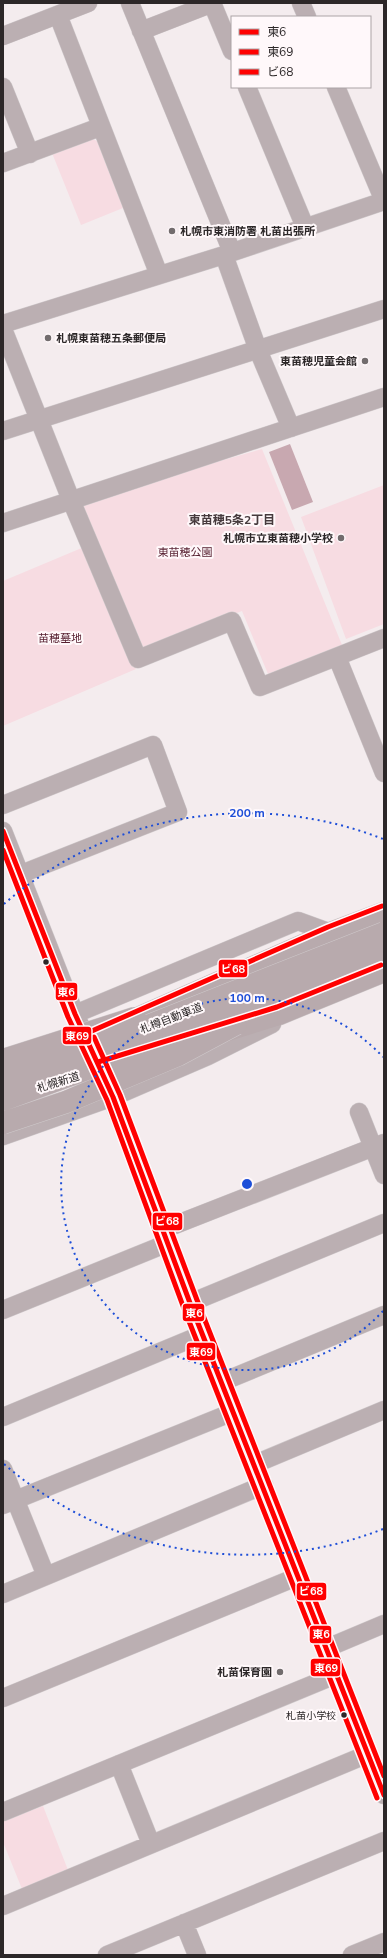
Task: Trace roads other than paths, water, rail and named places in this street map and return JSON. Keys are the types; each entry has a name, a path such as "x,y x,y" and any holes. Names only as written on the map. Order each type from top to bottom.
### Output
{"highway":[{"path":"3,1072 88,1040 331,933 384,913"},
{"name":"札樽自動車道","path":"3,1083 384,933"},
{"name":"札樽自動車道","path":"3,1099 109,1061 384,953"},
{"path":"3,1060 302,966"},
{"name":"札幌新道","path":"3,1099 279,1014 384,971"},
{"path":"3,1123 66,1102 178,1055 320,979"}],"street":[{"path":"3,36 88,3"},
{"path":"130,3 228,254 258,350 292,428"},
{"path":"141,31 212,3 231,49"},
{"path":"301,3 307,16"},
{"path":"58,15 100,127 159,275"},
{"path":"3,87 30,154"},
{"path":"247,88 305,227"},
{"path":"3,324 228,254 384,201 336,88"},
{"path":"3,163 100,127"},
{"path":"3,431 384,309"},
{"path":"3,329 71,500 138,660 232,621 260,687 384,638"},
{"path":"3,523 384,397"},
{"path":"336,657 384,773"},
{"path":"3,805 153,745 178,812 21,874"},
{"path":"3,831 75,1014 113,1098 190,1303 300,1576 384,1795"},
{"path":"75,1014 298,921 331,933"},
{"path":"3,1136 113,1098 208,1056 340,988"},
{"path":"359,1112 378,1146 384,1175"},
{"path":"3,1310 165,1237 378,1146"},
{"path":"190,1303 384,1224"},
{"path":"222,1382 384,1315"},
{"path":"3,1416 203,1334"},
{"path":"255,1464 384,1410"},
{"path":"9,1503 233,1412"},
{"path":"3,1469 9,1503 46,1576"},
{"path":"3,1594 264,1485"},
{"path":"3,1698 300,1576"},
{"path":"328,1648 384,1624"},
{"path":"3,1812 338,1674"},
{"path":"3,1906 368,1754"},
{"path":"119,1764 152,1844"},
{"path":"107,1955 384,1841"},
{"path":"184,1923 197,1955"},
{"path":"352,1955 384,1942"}],"place":[{"name":"札幌市東消防署 札苗出張所","path":"172,231"},
{"name":"札幌東苗穂五条郵便局","path":"48,338"},
{"name":"東苗穂児童会館","path":"365,361"},
{"name":"札幌市立東苗穂小学校","path":"341,538"},
{"name":"札苗保育園","path":"280,1672"},
{"name":"札苗小学校","path":"344,1715"}],"district":[{"name":"東苗穂5条2丁目","path":"232,520"}],"park label":[{"name":"東苗穂公園","path":"185,552"},
{"name":"苗穂墓地","path":"60,638"}]}
